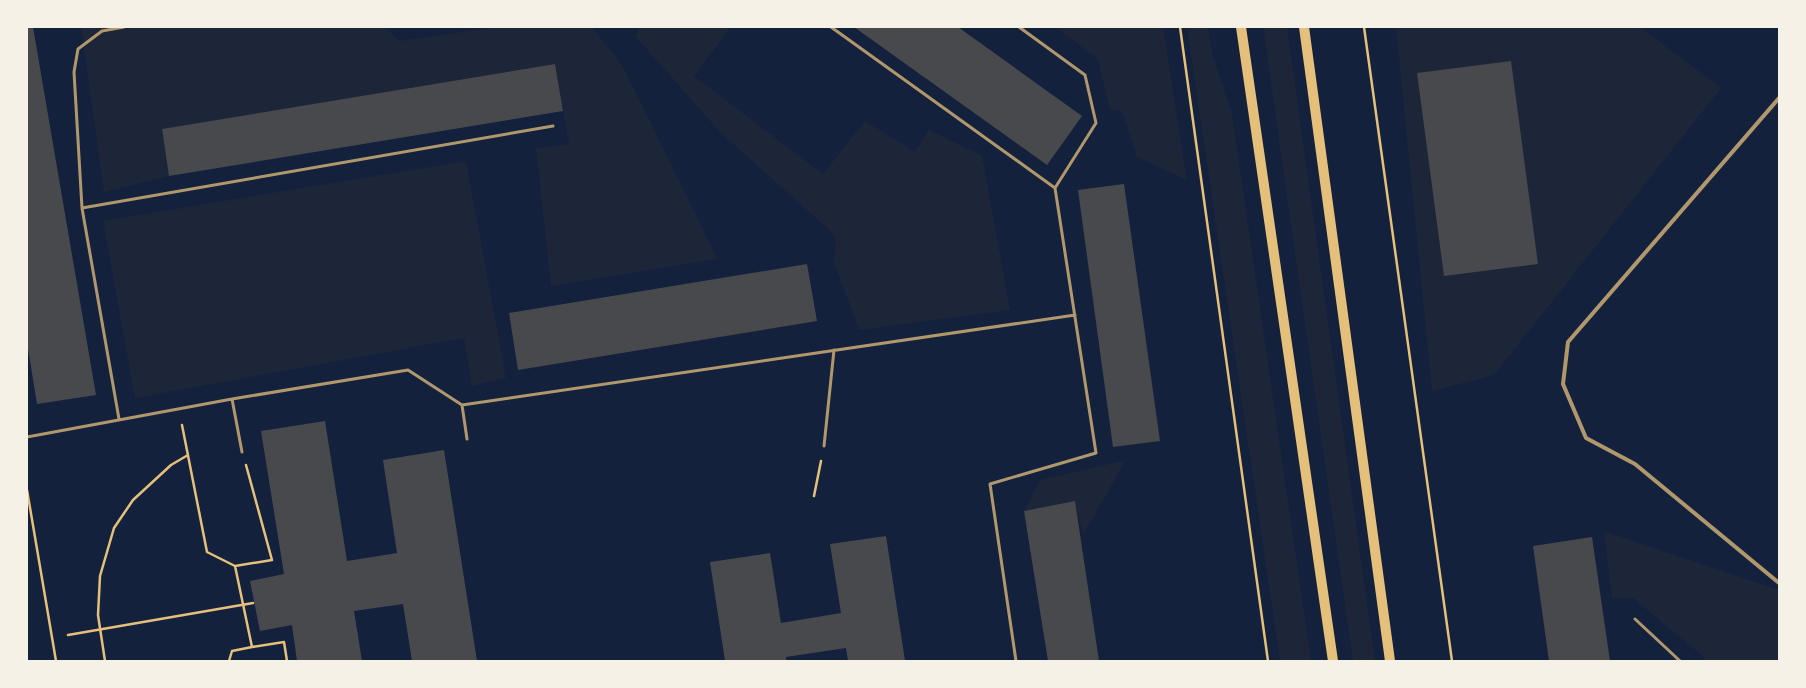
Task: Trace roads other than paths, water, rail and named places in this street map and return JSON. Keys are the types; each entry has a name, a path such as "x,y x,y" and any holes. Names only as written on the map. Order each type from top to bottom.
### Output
{"main road":[{"path":"1241,27 1333,661"},
{"path":"1304,27 1390,661"}],"street":[{"path":"1778,100 1568,342 1563,384 1586,438 1635,464 1779,583"}],"lane":[{"path":"119,419 82,208 74,72 78,49 102,31 124,27"},
{"path":"831,27 1055,188"},
{"path":"1016,661 990,484 1096,453 1055,188 1096,123 1085,75 1019,27"},
{"path":"82,208 553,126"},
{"path":"27,437 179,408 408,370 462,405 1074,316"},
{"path":"824,446 834,350"},
{"path":"232,399 242,452"},
{"path":"462,405 467,439"},
{"path":"1635,620 1680,661"}]}
